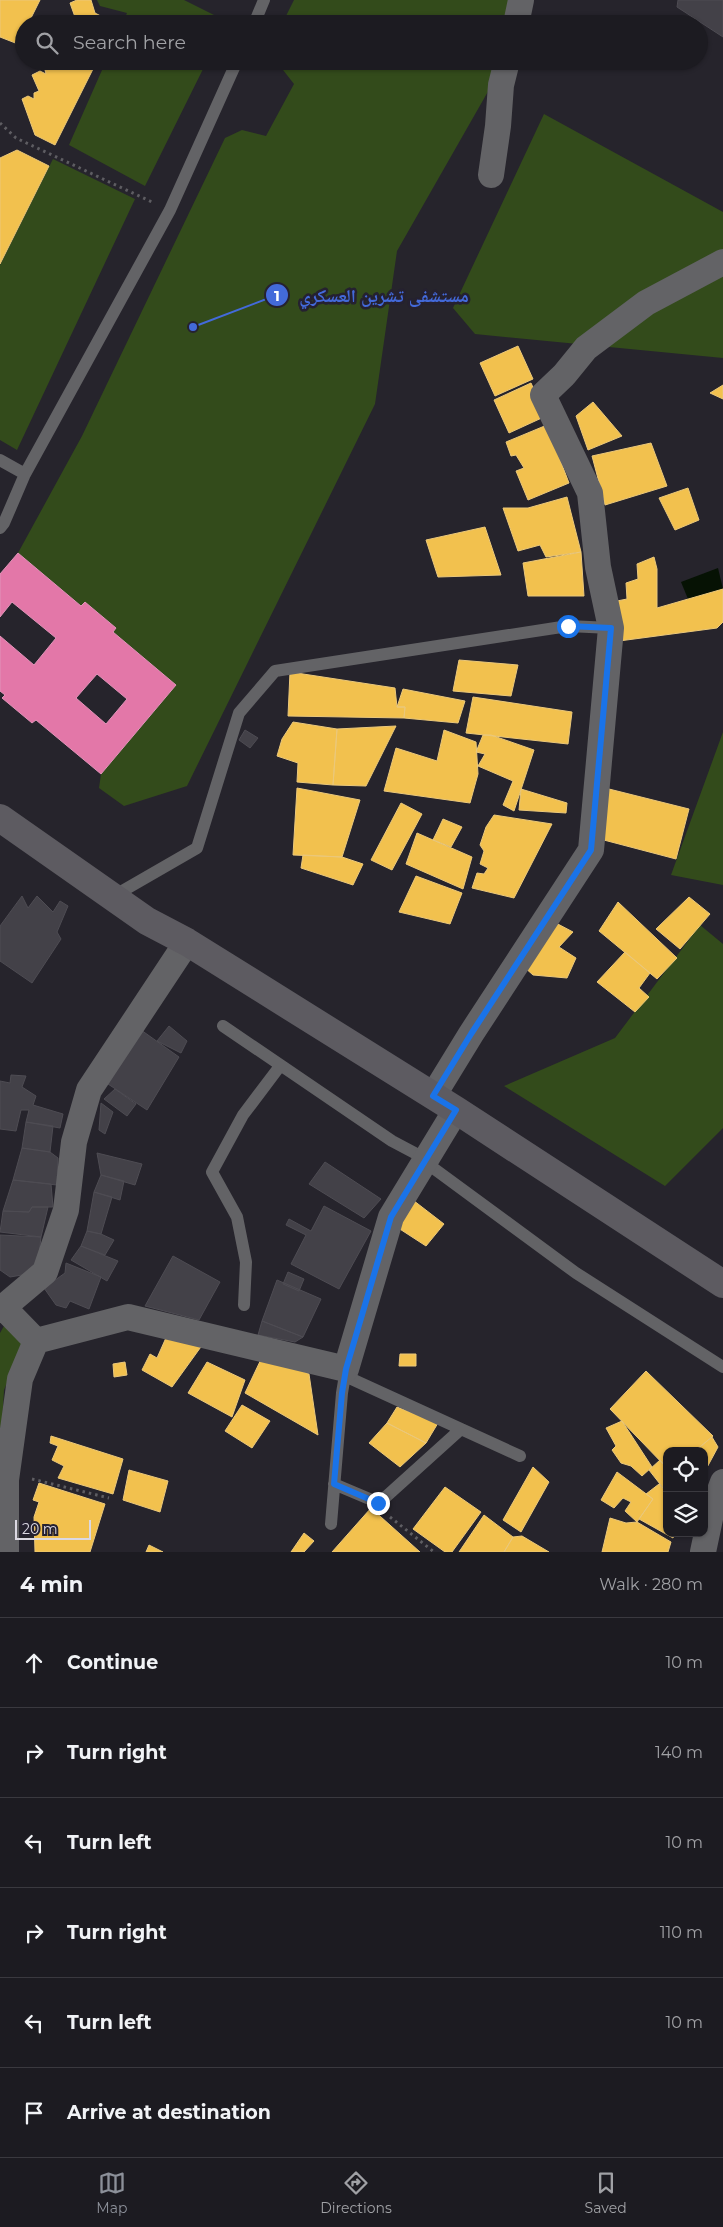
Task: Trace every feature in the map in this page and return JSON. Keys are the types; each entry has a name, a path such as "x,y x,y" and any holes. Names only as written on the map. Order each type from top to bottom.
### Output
{"main road":[{"path":"0,818 147,921 187,942 456,1110 722,1281"}],"street":[{"path":"518,15 522,0"},
{"path":"491,175 498,126 501,85 505,70"},
{"path":"433,1096 471,1034 591,850 611,628 598,567 590,493 543,395 564,375 586,348 631,314 646,303 723,262"},
{"path":"36,1341 1,1308 45,1272 66,1210 74,1142 89,1090 187,942"},
{"path":"36,1341 128,1317 346,1372 391,1217 456,1110"},
{"path":"6,1552 8,1472 20,1379 36,1341"},
{"path":"703,1552 711,1514 723,1482"}],"lane":[{"path":"258,15 264,0"},
{"path":"0,528 25,474 170,210 233,70"},
{"path":"0,460 25,474"},
{"path":"112,897 197,848 239,713 275,671 568,626 611,628"},
{"path":"223,1026 280,1066 425,1160 576,1273 723,1367"},
{"path":"244,1305 246,1262 237,1217 212,1172 243,1115 280,1066"},
{"path":"331,1524 346,1372 520,1456"},
{"path":"334,1484 378,1503 461,1429"}],"path":[{"path":"0,123 16,138 170,210"},
{"path":"8,1472 109,1498"},
{"path":"378,1503 377,1507 434,1552"}],"green space":[{"path":"97,0 184,0 214,15 126,15 127,13 100,6"},
{"path":"294,0 510,0 507,15 286,15"},
{"path":"102,70 203,70 145,186 69,145"},
{"path":"283,70 494,70 490,88 397,251 375,404 187,786 124,806 99,788 101,774 176,685 113,632 116,628 85,602 81,606 18,553 82,436 225,138 242,130 266,136 294,84"},
{"path":"544,114 723,212 723,358 475,334 453,308"},
{"path":"53,159 135,199 17,450 0,440 0,265"},
{"path":"723,732 723,885 671,875"},
{"path":"700,925 723,944 723,1128 665,1186 504,1086 615,1038"},
{"path":"4,1326 24,1342 4,1390 0,1459 0,1333"}],"shaded area":[{"path":"718,568 723,589 688,599 681,582"}],"building: Homes":[{"path":"0,0 40,0 32,15 15,15 15,43 0,37"},
{"path":"77,0 91,0 95,13 99,15 74,15 70,3"},
{"path":"45,70 92,70 55,145 35,135 22,99 28,96 34,99 34,93 39,91 32,75 40,71 46,74"},
{"path":"17,150 49,166 0,264 0,158"},
{"path":"518,346 533,379 495,396 480,363"},
{"path":"531,383 546,416 509,433 494,400"},
{"path":"723,385 723,399 710,393"},
{"path":"593,402 622,436 588,450 576,416"},
{"path":"547,425 569,483 528,500 516,471 524,468 516,455 511,456 506,442"},
{"path":"651,443 667,486 605,505 592,456"},
{"path":"688,488 699,520 675,530 659,498"},
{"path":"567,497 581,552 546,557 540,545 518,551 503,508 528,508"},
{"path":"485,527 501,575 438,577 426,540"},
{"path":"581,552 584,596 528,596 523,563"},
{"path":"654,557 657,569 657,608 723,589 723,622 717,628 619,641 617,601 627,599 626,583 638,579 637,564"},
{"path":"459,660 518,665 511,696 453,691"},
{"path":"290,672 395,688 397,707 405,707 404,718 288,716"},
{"path":"403,689 465,701 458,723 404,718 405,707 397,707"},
{"path":"473,697 572,712 568,744 466,733"},
{"path":"293,722 337,729 333,785 297,782 298,763 277,756 282,739"},
{"path":"396,726 366,786 333,785 337,729"},
{"path":"444,730 476,742 478,774 470,803 384,791 396,748 437,761"},
{"path":"483,735 491,735 534,750 514,811 503,805 513,781 478,766 485,754 476,752"},
{"path":"297,788 360,800 342,857 293,855"},
{"path":"521,789 567,803 566,813 519,810"},
{"path":"609,789 689,809 676,859 600,839"},
{"path":"401,803 422,814 392,870 371,860"},
{"path":"494,815 552,824 514,898 472,888 477,873 484,874 488,868 480,864 484,851 480,845 486,827"},
{"path":"443,819 462,827 451,847 433,840"},
{"path":"417,833 472,857 463,889 406,864"},
{"path":"303,855 342,857 363,864 353,885 301,868"},
{"path":"416,876 462,893 450,924 399,912"},
{"path":"689,897 710,914 680,949 656,929"},
{"path":"618,902 677,958 657,979 599,931"},
{"path":"554,922 573,932 559,947 576,958 567,978 533,975 523,966"},
{"path":"625,952 650,973 639,988 649,997 635,1012 597,982"},
{"path":"409,1197 444,1224 426,1246 389,1222"},
{"path":"169,1331 203,1344 172,1387 142,1370 150,1354 157,1358"},
{"path":"264,1353 309,1374 318,1435 245,1393"},
{"path":"400,1354 416,1354 416,1366 399,1366"},
{"path":"125,1362 127,1375 114,1377 113,1364"},
{"path":"207,1362 245,1380 232,1417 188,1393"},
{"path":"646,1371 713,1436 700,1447 663,1447 663,1464 610,1409"},
{"path":"242,1405 270,1421 252,1448 225,1431"},
{"path":"397,1407 438,1423 426,1443 387,1423"},
{"path":"622,1421 652,1467 642,1476 631,1466 621,1463 612,1450 616,1446 606,1428"},
{"path":"387,1423 426,1443 400,1467 369,1443"},
{"path":"51,1436 123,1459 113,1494 58,1478 64,1466 52,1460 58,1446 50,1443"},
{"path":"712,1437 718,1447 708,1466 708,1447 700,1447"},
{"path":"660,1460 663,1463 663,1488 649,1470"},
{"path":"533,1467 549,1482 521,1532 503,1520"},
{"path":"129,1470 168,1481 160,1512 123,1500"},
{"path":"617,1472 653,1499 637,1522 625,1511 631,1502 623,1498 614,1508 601,1500"},
{"path":"39,1483 105,1504 90,1552 35,1552 34,1517 39,1502 33,1500"},
{"path":"659,1484 663,1488 663,1532 639,1519 653,1499 646,1494"},
{"path":"445,1487 481,1512 452,1552 445,1552 413,1529"},
{"path":"371,1508 420,1552 332,1552"},
{"path":"484,1515 513,1537 504,1552 459,1552"},
{"path":"610,1518 626,1523 637,1522 671,1542 668,1552 602,1552"},
{"path":"304,1533 314,1541 304,1552 291,1552"},
{"path":"522,1536 549,1552 504,1552 513,1537"},
{"path":"149,1545 163,1552 146,1552"}],"building: Health":[{"path":"18,553 81,606 85,602 116,628 113,632 176,685 101,774 36,720 32,723 2,698 5,695 0,691 0,636 34,665 56,638 12,602 0,617 0,574","holes":["97,674 127,699 106,724 76,698"]}],"building: Other":[{"path":"678,0 723,0 723,37 708,27 708,15 689,15 677,7"},
{"path":"245,730 258,738 250,748 239,740"},
{"path":"22,896 28,908 37,896 53,912 60,901 68,906 57,932 61,939 32,983 0,961 0,926"},
{"path":"169,1026 187,1041 181,1053 157,1041"},
{"path":"141,1030 179,1057 147,1110 108,1084"},
{"path":"11,1075 26,1076 22,1087 36,1096 33,1105 63,1114 60,1128 26,1122 29,1110 21,1110 16,1131 0,1129 0,1081 10,1083"},
{"path":"115,1089 136,1104 127,1116 104,1099"},
{"path":"101,1103 113,1112 105,1134 99,1130"},
{"path":"26,1122 53,1126 50,1152 22,1148"},
{"path":"22,1148 50,1152 58,1158 57,1185 13,1180"},
{"path":"97,1153 142,1164 135,1185 101,1175"},
{"path":"325,1162 381,1199 364,1218 309,1184"},
{"path":"101,1175 124,1181 120,1200 94,1192"},
{"path":"13,1180 51,1184 53,1207 32,1207 29,1212 3,1211"},
{"path":"94,1192 112,1197 101,1234 87,1231"},
{"path":"324,1206 371,1231 339,1289 291,1264 306,1235 286,1225 289,1219 311,1231"},
{"path":"32,1207 48,1207 41,1237 0,1232 3,1211 29,1212"},
{"path":"87,1231 101,1234 114,1240 105,1255 81,1246"},
{"path":"0,1235 41,1237 38,1263 28,1274 10,1277 0,1270"},
{"path":"81,1246 118,1261 107,1281 71,1260"},
{"path":"173,1256 220,1282 199,1320 145,1306"},
{"path":"66,1263 101,1277 89,1309 70,1301 66,1308 56,1305 44,1288 65,1273"},
{"path":"288,1272 304,1279 299,1291 283,1284"},
{"path":"277,1280 321,1299 303,1337 262,1321"},
{"path":"262,1321 303,1337 295,1342 258,1335"}],"place":[{"name":"مستشفى تشرين العسكري","path":"193,327"}],"route":[{"path":"378,1503 334,1484 346,1369 391,1217 456,1110 433,1096 471,1034 591,850 611,628 568,626"}]}
